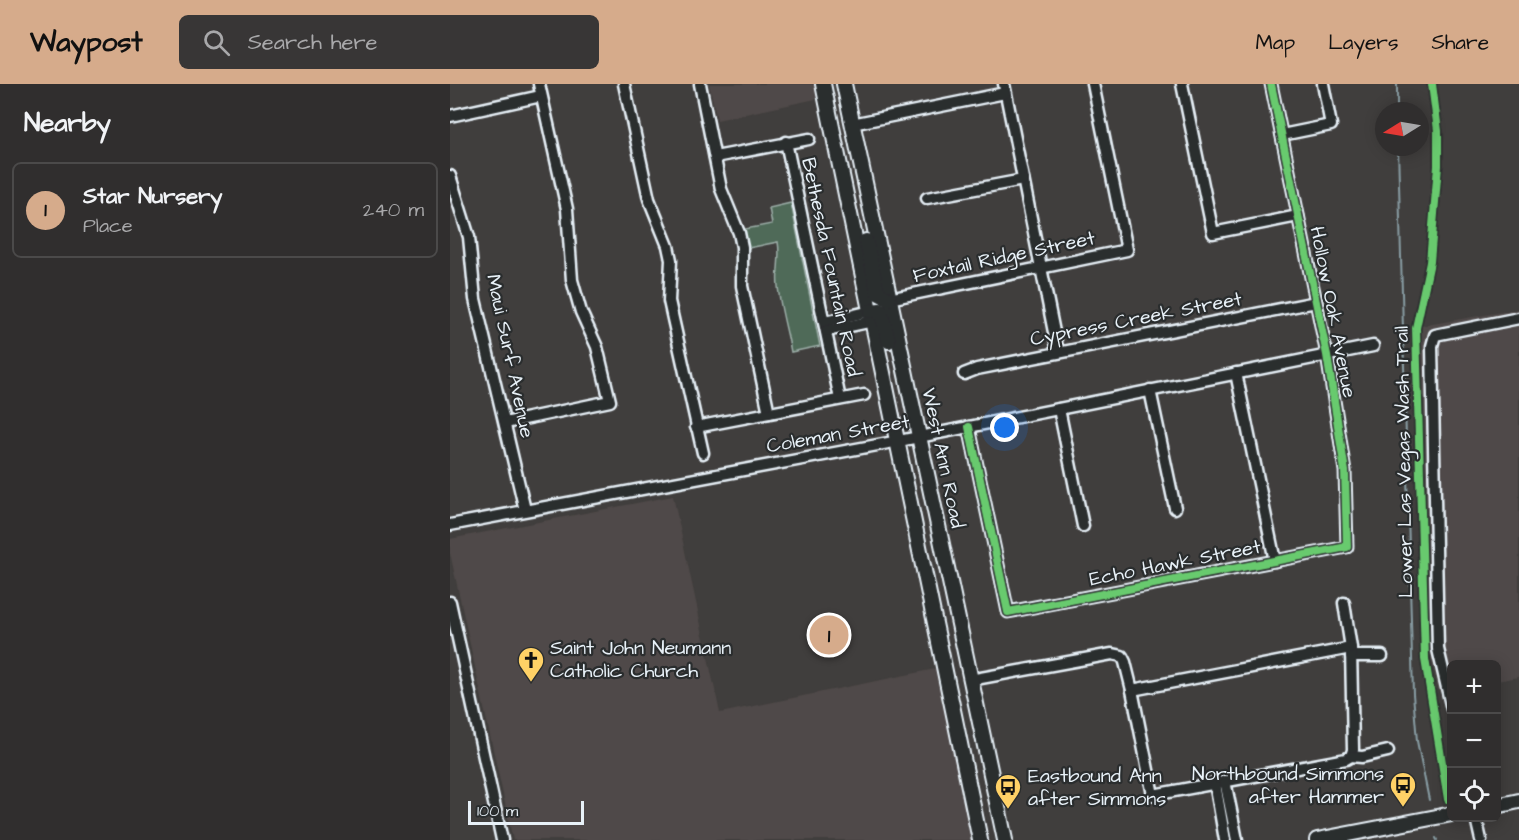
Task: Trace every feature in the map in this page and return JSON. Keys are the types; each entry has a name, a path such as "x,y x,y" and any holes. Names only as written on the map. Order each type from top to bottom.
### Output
{"main road":[{"name":"West Ann Road","path":"823,84 899,441 980,840"},
{"path":"834,84 844,120 847,124 852,124"},
{"name":"West Ann Road","path":"844,84 1005,840"},
{"path":"849,207 862,226 878,292 889,299"},
{"path":"872,316 880,310 891,351 906,378"},
{"path":"949,685 970,680"},
{"path":"1501,805 1519,801"},
{"path":"1317,840 1447,815"}],"street":[{"path":"505,423 610,401 597,347 581,312 572,280 567,209 539,84"},
{"path":"624,84 649,199 669,246 671,260 669,301 696,427 704,453"},
{"path":"700,84 721,189 739,233 742,247 742,286 769,413"},
{"name":"Foxtail Ridge Street","path":"889,299 1127,250 1093,84"},
{"path":"1182,84 1212,233 1299,216"},
{"name":"Hollow Oak Avenue","path":"1272,84 1327,355 1345,471 1347,547"},
{"path":"1282,135 1331,125 1323,84"},
{"path":"852,124 1005,88 1058,352"},
{"path":"450,116 541,96"},
{"path":"715,157 809,139"},
{"name":"Bethesda Fountain Road","path":"786,142 840,399"},
{"name":"Maui Surf Avenue","path":"450,176 469,237 475,299 525,510"},
{"path":"927,198 1023,180"},
{"name":"Cypress Creek Street","path":"964,374 977,369 1058,352 1316,302"},
{"path":"825,326 872,316"},
{"path":"1447,688 1438,649 1432,346 1435,335 1519,318"},
{"name":"Coleman Street","path":"450,525 899,441 1372,346"},
{"path":"1236,373 1275,561"},
{"path":"1150,390 1175,508"},
{"path":"696,427 864,395"},
{"path":"1059,409 1083,526"},
{"name":"Echo Hawk Street","path":"969,427 1008,612 1347,547"},
{"path":"450,602 502,840"},
{"path":"1344,603 1351,652 1353,750 1351,756"},
{"path":"1132,690 1351,652 1382,656"},
{"path":"970,680 1112,654 1122,656 1132,690 1153,795 1346,759 1351,756 1362,757 1388,751"},
{"path":"1220,782 1225,840"},
{"path":"1220,782 1237,840"},
{"path":"1477,822 1481,840"}],"shaded area":[{"path":"709,84 817,84 816,99 717,120"},
{"path":"1519,309 1519,677 1501,680 1501,660 1447,660 1447,691 1439,692 1430,649 1421,326"},
{"path":"673,496 720,713 940,668 974,840 513,840 450,553 450,539"}],"green space":[{"path":"791,203 820,346 791,352 779,294 778,242 748,248 745,229 772,224 769,208"}],"waterway":[{"path":"1397,84 1397,102"},
{"path":"1398,156 1413,694 1417,741 1429,800"}],"cycle path":[{"path":"969,427 1008,612 1347,547 1345,471 1327,355 1271,84"},
{"name":"Lower Las Vegas Wash Trail","path":"1432,84 1438,131 1438,166 1430,262 1416,328 1425,659 1447,793"}],"place":[{"name":"Star Nursery","path":"829,635"},
{"name":"Saint John Neumann Catholic Church","path":"531,683"},
{"name":"Northbound Simmons after Hammer","path":"1403,808"},
{"name":"Eastbound Ann after Simmons","path":"1008,810"}]}
